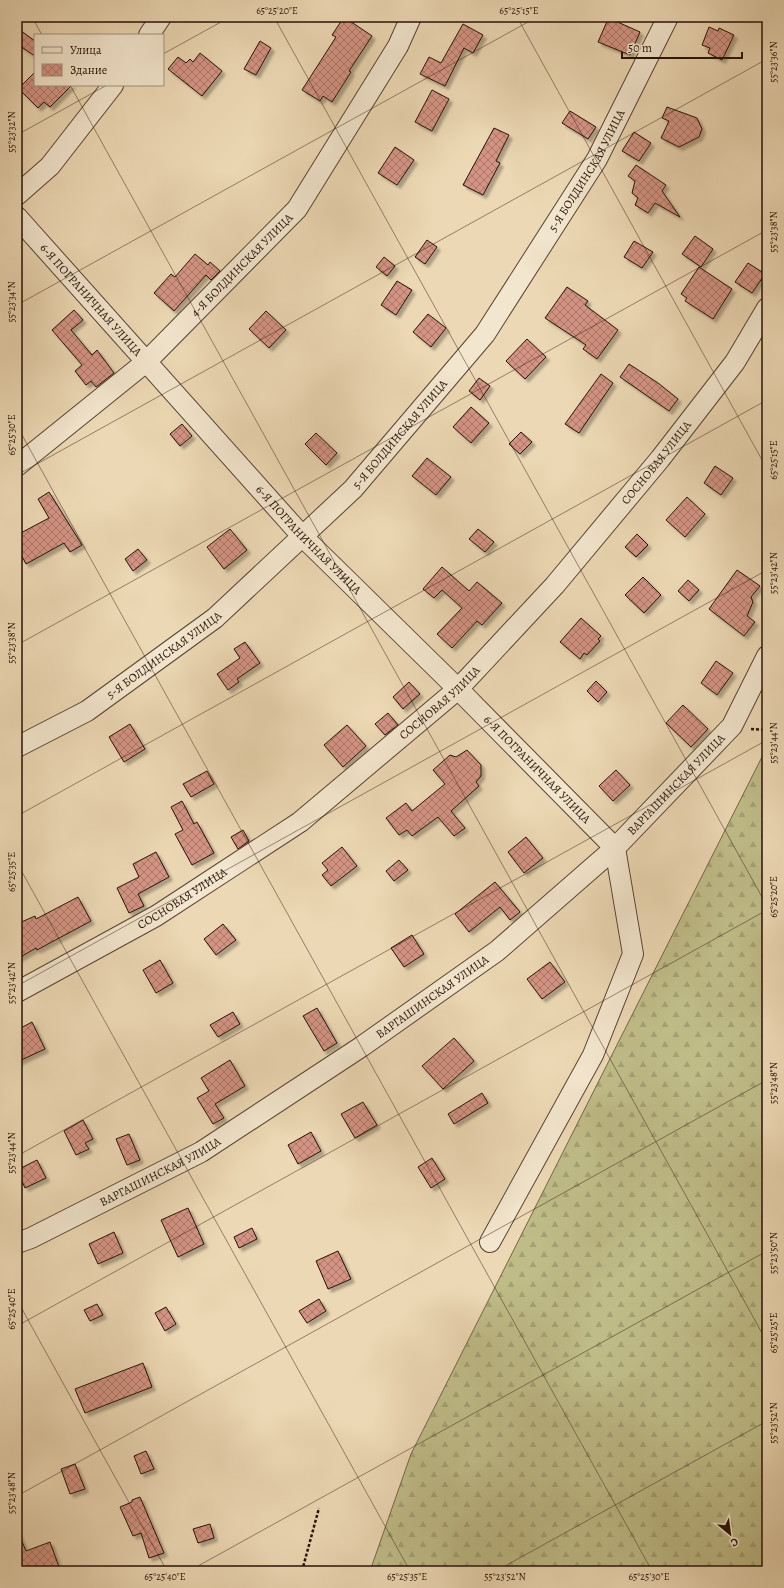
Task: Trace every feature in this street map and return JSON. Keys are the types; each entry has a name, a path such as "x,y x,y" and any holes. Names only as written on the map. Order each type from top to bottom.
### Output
{"street":[{"path":"150,34 161,17"},
{"name":"4-Я БОЛДИНСКАЯ УЛИЦА","path":"17,466 146,362 297,209 398,46 411,17"},
{"name":"5-Я БОЛДИНСКАЯ УЛИЦА","path":"17,747 88,711 215,618 353,489 485,334 597,159 668,17"},
{"path":"17,195 50,166 112,86"},
{"name":"6-Я ПОГРАНИЧНАЯ УЛИЦА","path":"17,217 302,536 458,689 615,848"},
{"name":"СОСНОВАЯ УЛИЦА","path":"17,992 156,916 300,822 458,689 555,585 660,459 734,362 767,308"},
{"name":"ВАРГАШИНСКАЯ УЛИЦА","path":"17,1243 31,1238 201,1152 348,1055 497,951 615,848 732,726 767,656"},
{"path":"490,1242 593,1055 633,954 615,848"}],"path":[{"path":"750,729 767,730"},
{"path":"302,1571 319,1508"}],"green space":[{"path":"767,747 767,1571 370,1571 411,1454"}],"building":[{"path":"344,17 372,36 349,71 351,72 332,102 323,96 320,101 302,90 336,37 332,35"},
{"path":"609,17 613,17 613,20 640,32 630,55 598,42"},
{"path":"463,24 483,35 473,53 464,48 445,86 420,74 429,57 441,63"},
{"path":"709,27 718,31 719,28 734,35 722,60 708,53 710,48 702,45"},
{"path":"17,28 34,40 34,55 17,44"},
{"path":"260,41 271,48 256,75 244,69"},
{"path":"200,53 222,71 202,96 168,69 178,57 186,63 190,59 193,62"},
{"path":"34,73 34,86 71,86 50,107 44,102 38,108 17,87 17,85 22,85"},
{"path":"432,90 449,99 432,131 415,122"},
{"path":"667,107 697,118 702,129 699,137 679,147 661,138 669,121 662,118"},
{"path":"570,111 596,127 588,139 562,123"},
{"path":"494,128 509,135 496,161 500,163 483,195 463,185"},
{"path":"634,132 651,143 639,161 622,151"},
{"path":"395,147 414,160 397,185 378,173"},
{"path":"636,165 666,185 662,191 680,217 655,203 648,213 635,205 638,198 632,193 635,181 628,176"},
{"path":"695,236 713,249 701,267 682,254"},
{"path":"427,240 437,247 425,264 415,257"},
{"path":"634,241 653,252 642,268 624,257"},
{"path":"195,254 208,265 210,262 220,271 211,280 206,275 174,311 154,293 171,274 175,277"},
{"path":"384,257 395,266 387,276 376,267"},
{"path":"748,263 765,274 752,293 735,282"},
{"path":"699,267 732,289 713,319 685,301 687,298 681,294"},
{"path":"397,281 412,290 396,315 381,305"},
{"path":"567,287 588,301 585,305 618,330 597,359 583,349 586,345 545,318"},
{"path":"74,310 83,320 71,330 92,355 97,350 114,373 96,387 91,381 86,385 75,371 82,365 52,330"},
{"path":"266,311 286,330 269,348 249,329"},
{"path":"428,314 446,328 431,347 413,332"},
{"path":"527,339 546,357 525,379 506,361"},
{"path":"629,364 658,383 678,399 669,411 620,377"},
{"path":"601,374 613,383 579,433 565,424"},
{"path":"479,378 490,386 480,400 469,391"},
{"path":"471,407 489,423 471,443 453,427"},
{"path":"182,424 192,436 180,446 170,434"},
{"path":"521,432 532,442 520,454 509,444"},
{"path":"316,433 337,453 326,465 305,444"},
{"path":"427,458 451,477 436,495 412,476"},
{"path":"715,466 733,478 721,495 704,483"},
{"path":"49,492 82,545 70,552 64,543 26,564 17,547 17,535 49,518 38,499"},
{"path":"687,497 705,514 685,537 666,520"},
{"path":"230,529 247,550 224,569 207,547"},
{"path":"478,529 494,542 485,552 469,539"},
{"path":"637,534 648,545 636,557 625,547"},
{"path":"138,549 147,560 133,571 125,559"},
{"path":"442,567 469,591 477,582 502,603 482,625 477,621 452,648 437,634 462,608 442,590 434,598 423,589"},
{"path":"737,570 760,586 751,597 753,602 747,616 755,622 744,636 709,609"},
{"path":"643,577 661,595 644,613 625,595"},
{"path":"688,580 699,590 689,601 678,591"},
{"path":"581,618 601,636 598,639 600,641 587,655 584,653 580,659 560,642"},
{"path":"245,642 260,663 237,679 239,682 228,690 217,674 240,658 234,649"},
{"path":"716,661 733,673 717,695 701,683"},
{"path":"596,681 607,692 598,702 587,691"},
{"path":"409,682 420,694 403,709 393,697"},
{"path":"683,705 708,729 691,747 666,723"},
{"path":"388,713 398,725 385,735 375,724"},
{"path":"130,724 145,749 124,762 109,737"},
{"path":"347,725 366,746 343,767 324,745"},
{"path":"467,750 481,765 481,776 476,782 479,786 451,811 465,828 454,836 438,817 412,836 407,830 399,835 386,818 406,803 412,811 445,784 433,770 450,755 456,757"},
{"path":"616,770 630,785 613,801 599,786"},
{"path":"207,771 214,784 191,797 183,784"},
{"path":"182,801 194,824 197,822 214,853 192,865 175,834 183,830 171,807"},
{"path":"243,830 249,841 238,849 231,837"},
{"path":"526,837 543,858 524,873 508,852"},
{"path":"342,847 357,866 331,886 322,875 328,870 322,863"},
{"path":"156,852 169,877 138,894 144,906 129,913 117,888 139,877 133,864"},
{"path":"399,860 408,870 394,881 386,871"},
{"path":"495,882 520,912 510,920 500,907 469,932 455,914"},
{"path":"78,897 91,921 17,959 17,924 35,916 36,919"},
{"path":"223,924 236,940 216,955 204,939"},
{"path":"412,935 424,954 404,967 391,948"},
{"path":"160,960 173,983 156,993 143,970"},
{"path":"550,962 565,982 542,999 527,979"},
{"path":"317,1008 337,1043 324,1051 303,1016"},
{"path":"233,1012 240,1024 218,1037 210,1025"},
{"path":"32,1022 45,1049 17,1062 17,1030"},
{"path":"454,1038 474,1061 443,1089 422,1066"},
{"path":"230,1060 245,1086 215,1104 224,1118 213,1124 197,1098 209,1091 201,1078"},
{"path":"482,1093 488,1103 454,1124 448,1114"},
{"path":"363,1102 377,1125 355,1138 341,1114"},
{"path":"83,1120 93,1139 85,1143 89,1149 76,1155 64,1131"},
{"path":"311,1132 321,1151 298,1164 288,1145"},
{"path":"129,1134 140,1160 127,1165 116,1139"},
{"path":"432,1158 445,1179 431,1188 418,1167"},
{"path":"37,1160 46,1178 25,1188 17,1170"},
{"path":"188,1208 204,1244 178,1257 161,1220"},
{"path":"252,1228 257,1239 239,1248 234,1237"},
{"path":"114,1232 123,1253 98,1264 89,1244"},
{"path":"338,1251 351,1279 328,1289 316,1261"},
{"path":"319,1299 326,1311 307,1323 299,1311"},
{"path":"97,1304 103,1315 90,1321 84,1310"},
{"path":"166,1307 176,1324 165,1331 155,1313"},
{"path":"143,1363 152,1387 85,1413 75,1389"},
{"path":"146,1451 154,1469 141,1474 134,1456"},
{"path":"75,1464 85,1489 70,1494 61,1469"},
{"path":"140,1497 164,1553 149,1558 141,1533 133,1536 120,1507"},
{"path":"210,1524 214,1538 198,1543 193,1529"},
{"path":"17,1530 26,1551 50,1542 59,1567 47,1571 17,1571"}]}
